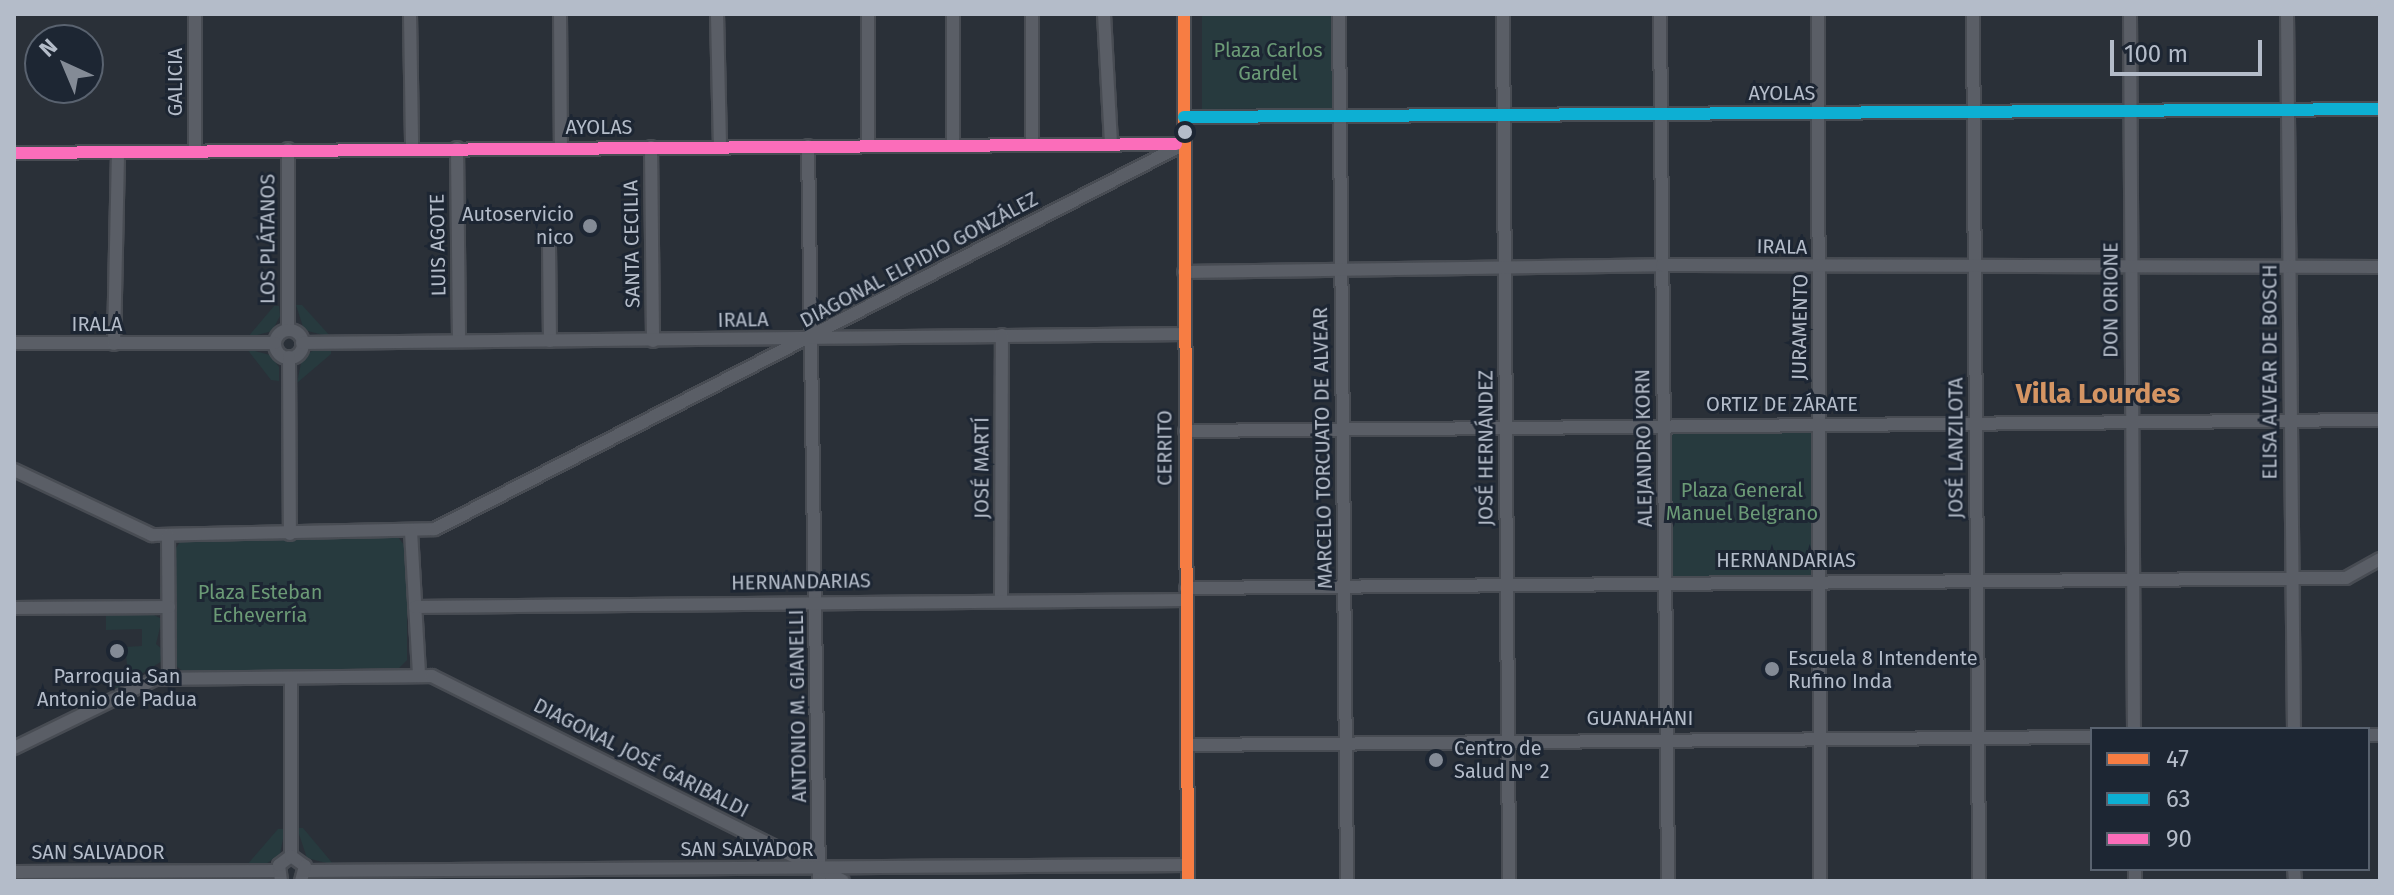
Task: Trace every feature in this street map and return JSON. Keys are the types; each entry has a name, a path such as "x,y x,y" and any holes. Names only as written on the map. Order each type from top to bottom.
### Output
{"street":[{"name":"GALICIA","path":"195,14 195,150"},
{"path":"410,14 412,148"},
{"path":"560,14 561,147"},
{"path":"717,14 720,147"},
{"path":"868,14 868,144"},
{"path":"953,14 953,146"},
{"path":"1032,14 1032,145"},
{"path":"1104,14 1111,145"},
{"name":"CERRITO","path":"1184,14 1188,881"},
{"name":"MARCELO TORCUATO DE ALVEAR","path":"1339,14 1347,881"},
{"name":"JOSÉ HERNÁNDEZ","path":"1503,14 1509,881"},
{"name":"ALEJANDRO KORN","path":"1660,14 1668,881"},
{"name":"JURAMENTO","path":"1818,14 1821,267 1820,881"},
{"name":"JOSÉ LANZILOTA","path":"1973,14 1979,881"},
{"name":"DON ORIONE","path":"2130,14 2134,727"},
{"name":"ELISA ALVEAR DE BOSCH","path":"2287,14 2294,727"},
{"name":"AYOLAS","path":"1184,117 2380,109"},
{"name":"AYOLAS","path":"14,153 868,144 1184,144"},
{"name":"DIAGONAL ELPIDIO GONZÁLEZ","path":"411,531 445,526 812,339 1184,144"},
{"name":"ANTONIO M. GIANELLI","path":"808,146 819,875"},
{"name":"SANTA CECILIA","path":"651,147 653,341"},
{"name":"LUIS AGOTE","path":"457,148 459,341"},
{"name":"LOS PLÁTANOS","path":"288,149 288,330"},
{"path":"114,344 118,153"},
{"path":"549,245 550,341"},
{"name":"IRALA","path":"1184,272 1662,265 2380,267"},
{"path":"288,330 302,343 298,353 289,357 280,354 275,343 288,330"},
{"name":"IRALA","path":"302,343 1185,334"},
{"name":"JOSÉ MARTÍ","path":"1001,600 1002,335"},
{"name":"IRALA","path":"14,343 275,343"},
{"path":"289,357 290,534"},
{"name":"ORTIZ DE ZÁRATE","path":"1185,431 1506,425 2380,420"},
{"path":"14,470 138,531 168,535 411,531 419,676 169,678 142,683 14,748"},
{"path":"168,535 169,678"},
{"name":"HERNANDARIAS","path":"415,607 1001,600 1186,594 1344,583 2346,578 2380,559"},
{"path":"14,608 169,607"},
{"name":"DIAGONAL JOSÉ GARIBALDI","path":"419,676 442,680 819,875 843,881"},
{"path":"291,679 291,856"},
{"name":"GUANAHANI","path":"1187,745 1346,740 2090,737"},
{"path":"279,876 281,861 291,856 301,860 303,876"},
{"name":"SAN SALVADOR","path":"303,876 819,875 1188,865"},
{"name":"SAN SALVADOR","path":"22,875 279,876"}],"green space":[{"name":"Plaza Carlos Gardel","path":"1202,14 1334,14 1334,108 1202,109"},
{"path":"296,305 302,305 331,337 304,330"},
{"path":"274,306 279,306 280,316 272,331 247,338"},
{"path":"247,349 270,355 279,367 279,381 271,380"},
{"path":"315,349 331,349 331,354 297,383 302,358"},
{"name":"Plaza General Manuel Belgrano","path":"1819,424 1820,581 1665,580 1664,425"},
{"name":"Plaza Esteban Echeverría","path":"398,537 407,549 407,660 399,668 184,672 176,666 173,552 180,542"},
{"path":"150,613 162,619 156,644 163,650 162,661 116,690 115,680 128,673 125,647 142,646 142,629 106,630 106,614"},
{"path":"297,828 303,828 334,865 307,858"},
{"path":"278,829 285,829 280,854 266,864 246,866"}],"transit line":[{"name":"47","path":"1184,14 1188,881"},
{"name":"63","path":"1184,117 2380,109"},
{"name":"90","path":"14,153 1176,144"}],"place":[{"name":"Autoservicio nico","path":"590,226"},
{"name":"Parroquia San Antonio de Padua","path":"117,651"},
{"name":"Escuela 8 Intendente Rufino Inda","path":"1772,669"},
{"name":"Centro de Salud N° 2","path":"1436,760"}],"district":[{"name":"Villa Lourdes","path":"2098,394"}]}
